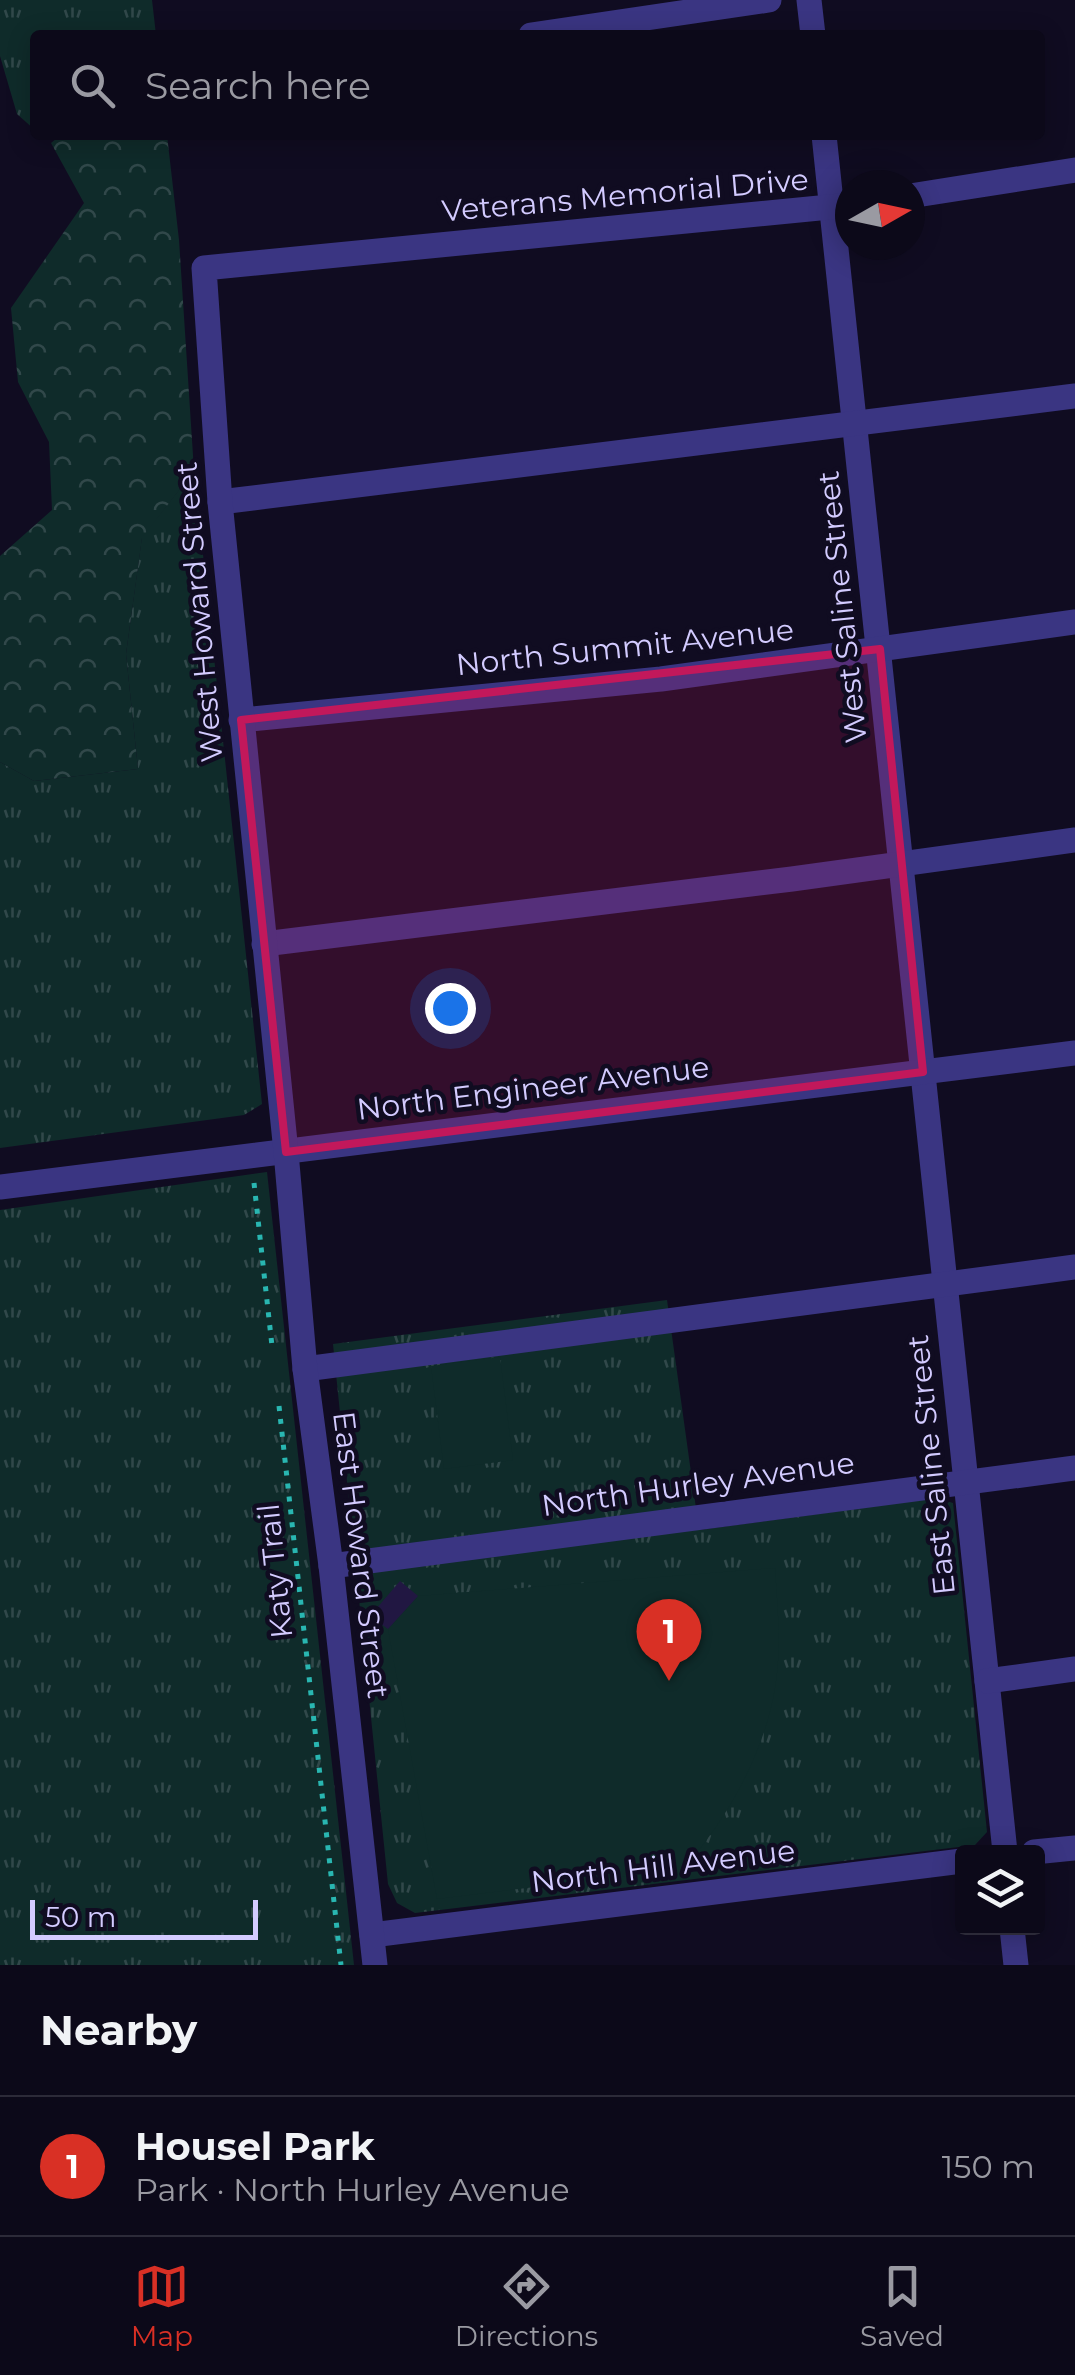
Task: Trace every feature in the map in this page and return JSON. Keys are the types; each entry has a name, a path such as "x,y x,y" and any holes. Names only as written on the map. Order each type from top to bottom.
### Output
{"street":[{"path":"565,30 769,0"},
{"path":"810,0 813,30"},
{"name":"West Saline Street","path":"825,140 835,182"},
{"path":"925,194 1075,170"},
{"name":"Veterans Memorial Drive","path":"406,249 835,208"},
{"name":"West Howard Street","path":"286,1152 220,502 204,268 406,249"},
{"name":"West Saline Street","path":"845,260 856,425 924,1072"},
{"path":"220,502 1075,396"},
{"name":"North Summit Avenue","path":"242,720 662,679 1075,622"},
{"path":"264,944 1075,840"},
{"name":"North Engineer Avenue","path":"0,1187 1075,1053"},
{"name":"East Saline Street","path":"924,1072 1004,1845"},
{"name":"East Howard Street","path":"286,1152 304,1368 331,1566 374,1965"},
{"path":"304,1368 1075,1267"},
{"name":"North Hurley Avenue","path":"331,1566 1075,1468"},
{"path":"986,1681 1075,1669"},
{"path":"1045,1851 1075,1848"},
{"name":"North Hill Avenue","path":"372,1936 955,1862"},
{"path":"1013,1935 1016,1965"}],"path":[{"path":"253,1172 273,1350"},
{"name":"Katy Trail","path":"277,1390 341,1965"}],"highlighted area":[{"path":"880,649 923,1072 286,1152 241,720"}],"green space":[{"path":"0,0 152,0 155,30 30,30 30,126 17,114 0,56"},
{"path":"168,140 179,240 194,471 142,538 126,654 138,769 34,781 0,762 0,556 52,510 49,442 18,382 11,308 84,203 51,143"},
{"path":"194,471 262,1104 244,1115 0,1148 0,762 34,781 138,769 126,654 142,537"},
{"path":"267,1172 354,1965 0,1965 0,1210"},
{"path":"667,1300 699,1530 936,1498 953,1503 987,1832 975,1845 415,1913 397,1903 388,1884 333,1344"},
{"path":"500,1357 513,1460 444,1469 431,1366"},
{"path":"775,1568 779,1649 768,1718 734,1799 683,1869 437,1899 388,1629 418,1596"}],"building":[{"path":"400,1581 418,1596 388,1629 370,1616"}],"place":[{"name":"Housel Park","path":"669,1681"}]}
